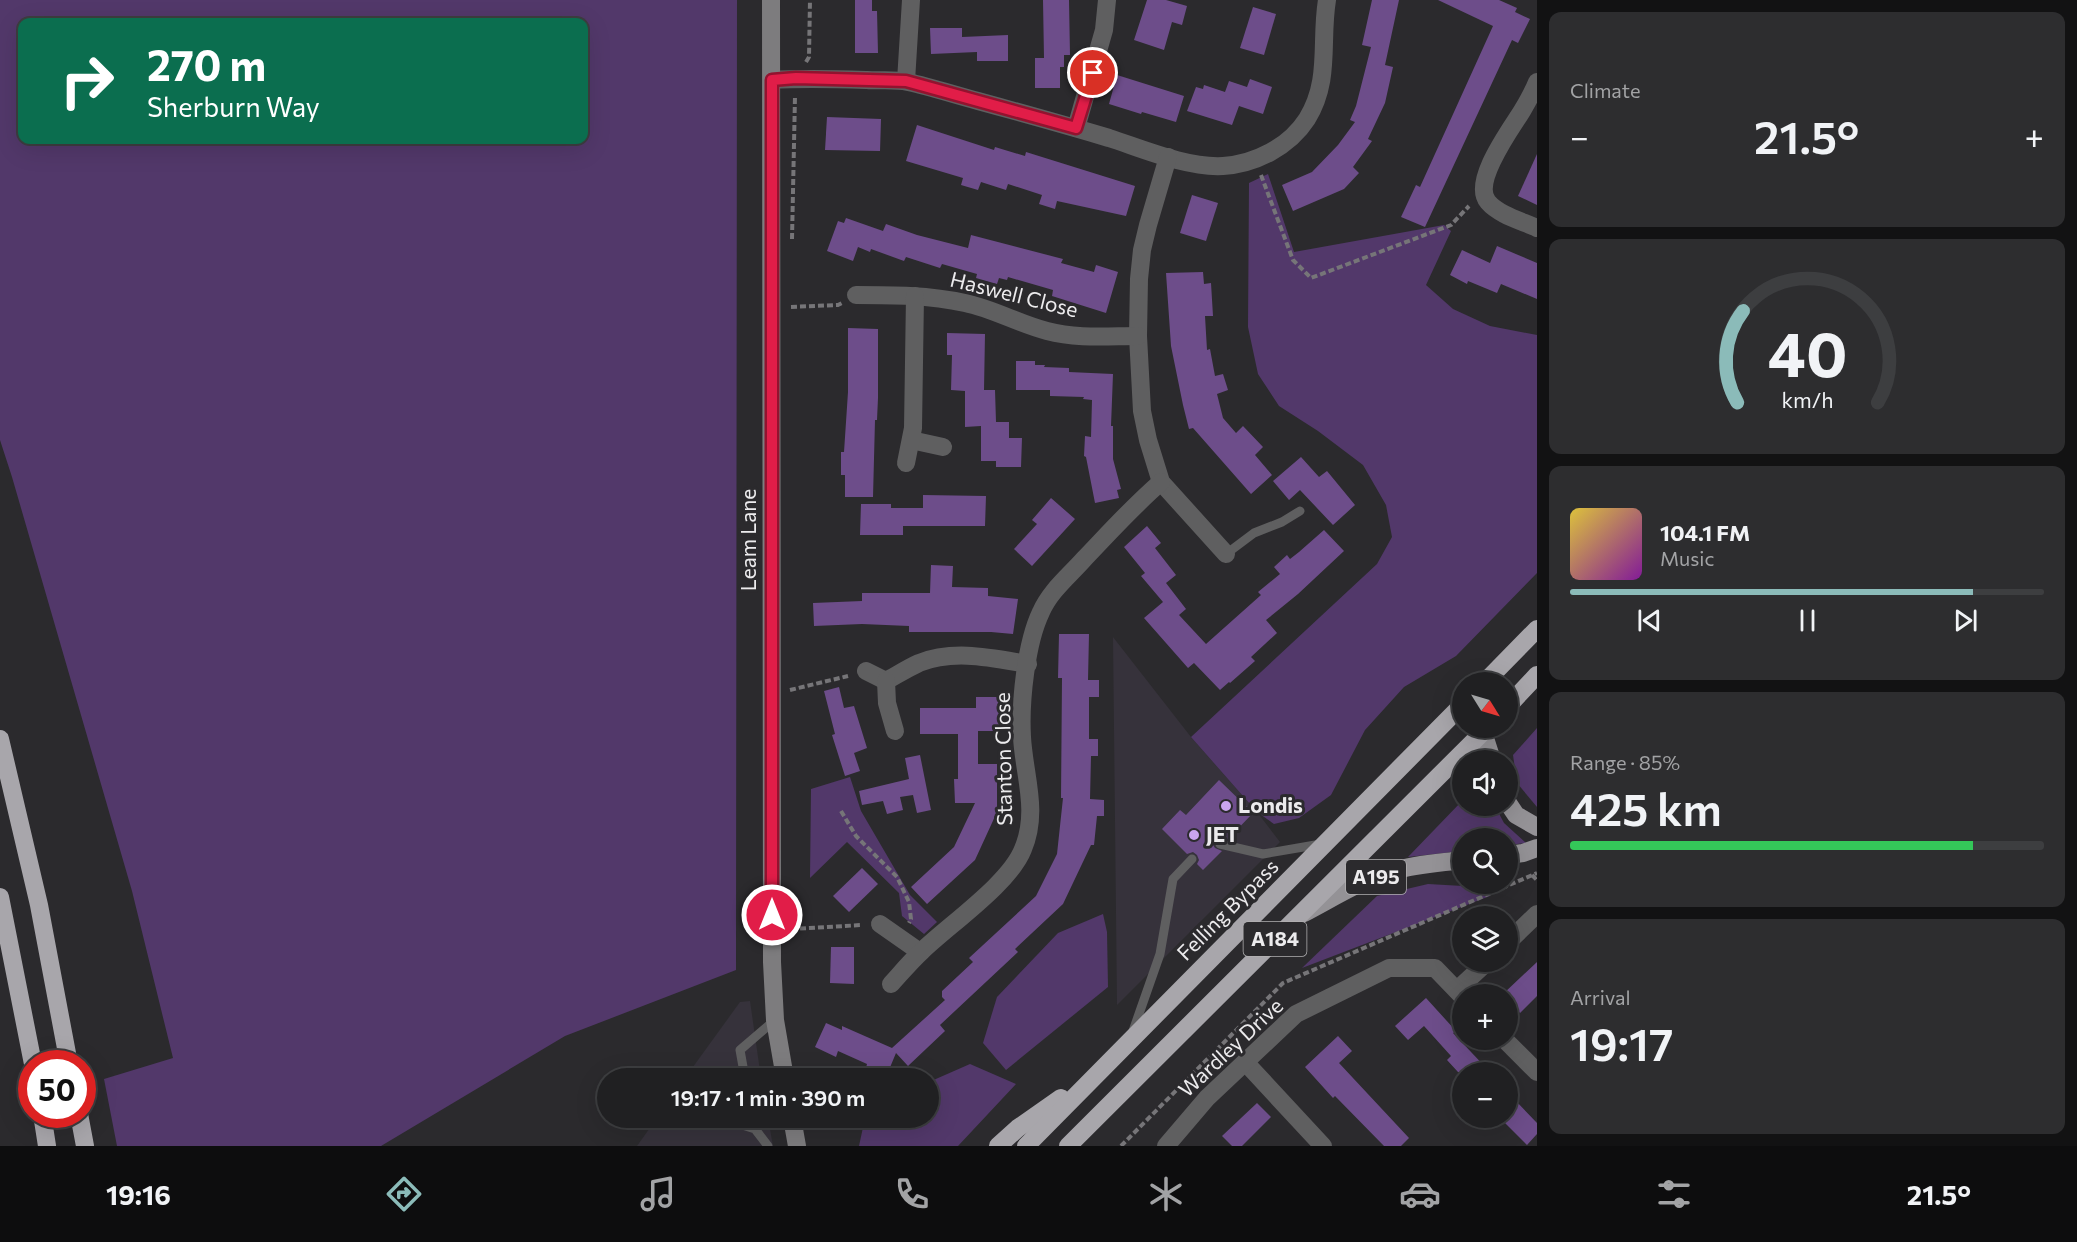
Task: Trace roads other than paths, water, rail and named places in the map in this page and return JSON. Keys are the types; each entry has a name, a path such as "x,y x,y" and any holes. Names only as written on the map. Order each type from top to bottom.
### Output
{"highway":[{"path":"1495,672 1537,629"},
{"path":"1518,695 1537,675"},
{"name":"Felling Bypass","path":"1026,1146 1452,715"},
{"name":"A184","path":"1068,1146 1477,738"},
{"path":"0,739 37,895 66,1050"},
{"path":"0,897 30,1050"},
{"name":"A184","path":"998,1146 1018,1128 1096,1075"},
{"path":"44,1128 47,1146"},
{"path":"82,1128 85,1146"}],"main road":[{"name":"Leam Lane","path":"771,0 772,962 775,1020 783,1068"},
{"path":"1518,816 1537,827"},
{"path":"1518,854 1537,848"},
{"name":"A195","path":"1298,917 1366,881 1392,871 1452,861"},
{"path":"794,1128 797,1146"}],"street":[{"path":"906,81 911,0"},
{"path":"1076,128 1104,30 1107,0"},
{"path":"772,80 796,78 906,81 1076,128 1167,157 1223,166 1270,153 1297,132 1313,108 1323,75 1327,0"},
{"path":"1537,82 1531,96 1498,149 1483,184 1485,199 1496,209 1537,228"},
{"path":"1167,157 1142,250 1138,304 1142,411 1161,482 1226,554"},
{"name":"Haswell Close","path":"856,295 915,296 964,302 1045,331 1061,334 1138,336"},
{"path":"906,463 911,440 915,296"},
{"path":"911,440 943,447"},
{"name":"Stanton Close","path":"891,984 920,952 1011,871 1024,848 1031,816 1022,739 1024,692 1037,623 1046,601 1142,498 1161,482"},
{"name":"Stanton Close","path":"886,681 918,664 936,658 969,656 1028,664"},
{"path":"866,671 886,681 887,703 895,731"},
{"path":"1518,932 1537,914"},
{"path":"880,924 920,952"},
{"name":"Wardley Drive","path":"1166,1146 1207,1098 1296,1014 1389,968 1435,968 1452,985"},
{"path":"1468,984 1478,972"},
{"path":"1515,1050 1537,1072"},
{"path":"1245,1062 1323,1146"}],"lane":[{"path":"1226,554 1254,533 1282,522 1300,511"},
{"path":"1220,844 1263,854 1326,844"},
{"path":"1130,1041 1160,954 1173,879 1192,859"},
{"path":"743,1068 740,1050 775,1020"},
{"path":"752,1128 768,1146"}],"place":[{"name":"Londis","path":"1226,806"},
{"name":"JET","path":"1194,835"}]}
